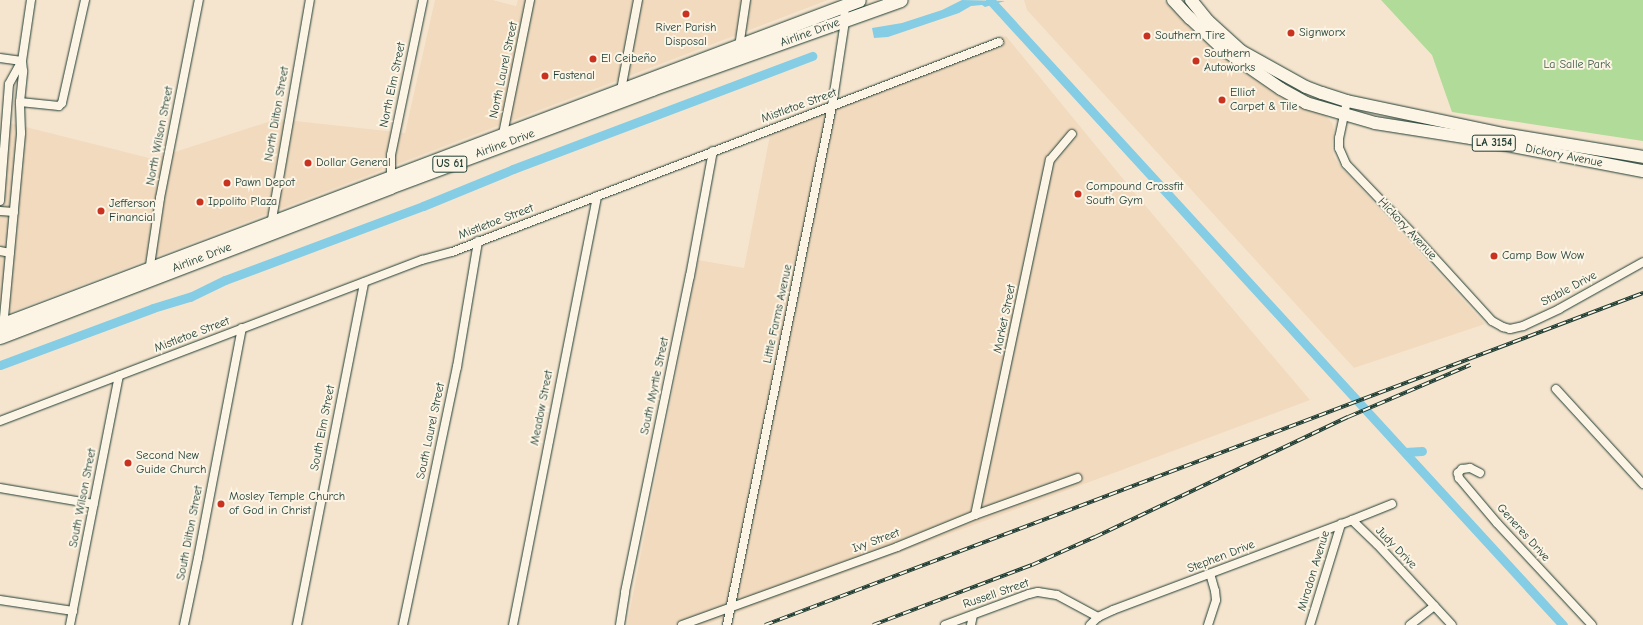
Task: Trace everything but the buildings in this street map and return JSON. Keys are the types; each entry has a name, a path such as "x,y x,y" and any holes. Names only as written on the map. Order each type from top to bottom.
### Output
{"highway":[{"name":"Airline Drive","path":"2,330 504,139 739,52 860,0"},
{"name":"Airline Drive","path":"739,52 845,21 901,0"},
{"name":"Airline Drive","path":"271,227 391,176 504,139"}],"main road":[{"name":"LA 3154","path":"1173,0 1223,49 1281,89 1306,103 1344,115"},
{"name":"LA 3154","path":"1191,0 1208,21 1241,51 1306,87 1347,101"},
{"name":"Dickory Avenue","path":"1347,101 1503,134 1643,157"},
{"name":"Dickory Avenue","path":"1344,115 1375,123 1471,138 1643,171"}],"street":[{"path":"2,330 21,133 20,102 23,71 22,61 30,0"},
{"path":"20,102 61,105 85,0"},
{"name":"North Wilson Street","path":"149,273 160,198 199,0"},
{"name":"North Dilton Street","path":"271,227 310,0"},
{"name":"North Elm Street","path":"391,176 391,155 423,0"},
{"name":"North Laurel Street","path":"504,139 530,0"},
{"path":"623,95 638,0"},
{"path":"739,52 746,0"},
{"name":"Little Farms Avenue","path":"727,625 832,106 845,21 844,6"},
{"name":"Mistletoe Street","path":"0,421 364,282 597,196 999,42"},
{"path":"0,58 22,61"},
{"path":"0,201 9,84 22,61"},
{"name":"Hickory Avenue","path":"1347,101 1339,138 1339,148 1346,164 1492,321 1504,327"},
{"name":"Market Street","path":"975,515 1050,160 1072,134"},
{"name":"South Myrtle Street","path":"620,625 625,592 690,276 713,151"},
{"name":"Meadow Street","path":"513,625 597,196"},
{"path":"0,211 14,212"},
{"name":"South Laurel Street","path":"403,625 457,367 478,241"},
{"path":"0,251 10,253"},
{"name":"Stable Drive","path":"1504,327 1510,329 1523,326 1559,309 1643,262"},
{"name":"South Elm Street","path":"296,625 364,282"},
{"name":"South Dilton Street","path":"184,625 242,328"},
{"name":"South Wilson Street","path":"70,625 119,376"},
{"path":"1556,389 1643,484"},
{"name":"Generes Drive","path":"1480,473 1470,468 1462,469 1458,473 1459,478 1497,523 1592,625"},
{"name":"Ivy Street","path":"682,625 897,547 975,515 1077,478"},
{"path":"0,488 94,504"},
{"name":"Judy Drive","path":"1392,504 1352,520 1377,544 1452,625"},
{"name":"Stephen Drive","path":"1098,617 1352,520"},
{"name":"Miradon Avenue","path":"1310,625 1341,524"},
{"path":"1208,625 1216,600 1215,590 1210,574"},
{"name":"Russell Street","path":"945,625 1038,592 1057,595 1098,617"},
{"path":"0,600 73,611"},
{"path":"1410,625 1434,606"},
{"path":"971,625 973,614"},
{"path":"1090,625 1098,617"}],"shaded area":[{"path":"435,0 493,0 516,6 518,0 828,0 0,316 0,138 2,121 153,159 277,119 405,133"},
{"path":"1024,0 1164,0 1193,31 1220,54 1264,85 1326,116 1332,123 1334,129 1332,148 1334,157 1340,166 1485,324 1354,368 1027,10"},
{"path":"1006,36 1133,191 1310,400 705,625 627,625 698,260 744,268 772,125"}],"green space":[{"name":"La Salle Park","path":"1381,0 1643,0 1643,141 1452,112 1432,55"}],"water":[{"path":"962,0 1005,1 985,7 982,5 971,6 959,13 888,37 874,38 872,28 902,23 942,10"}],"waterway":[{"path":"990,0 1563,625"},
{"path":"0,365 153,308 190,297 225,280 423,206 513,169 812,56"},
{"path":"1405,452 1422,451"}],"railway":[{"path":"765,625 1643,293"},
{"path":"873,625 1032,565 1095,537 1348,417 1470,365"}],"place":[{"name":"River Parish Disposal","path":"686,14"},
{"name":"Signworx","path":"1291,33"},
{"name":"Southern Tire","path":"1147,36"},
{"name":"El Ceibeño","path":"593,59"},
{"name":"Southern Autoworks","path":"1196,61"},
{"name":"Fastenal","path":"545,76"},
{"name":"Elliot Carpet & Tile","path":"1222,100"},
{"name":"Dollar General","path":"308,163"},
{"name":"Pawn Depot","path":"227,183"},
{"name":"Compound Crossfit South Gym","path":"1078,194"},
{"name":"Ippolito Plaza","path":"200,202"},
{"name":"Jefferson Financial","path":"101,211"},
{"name":"Camp Bow Wow","path":"1494,256"},
{"name":"Second New Guide Church","path":"128,463"},
{"name":"Mosley Temple Church of God in Christ","path":"221,504"}]}
